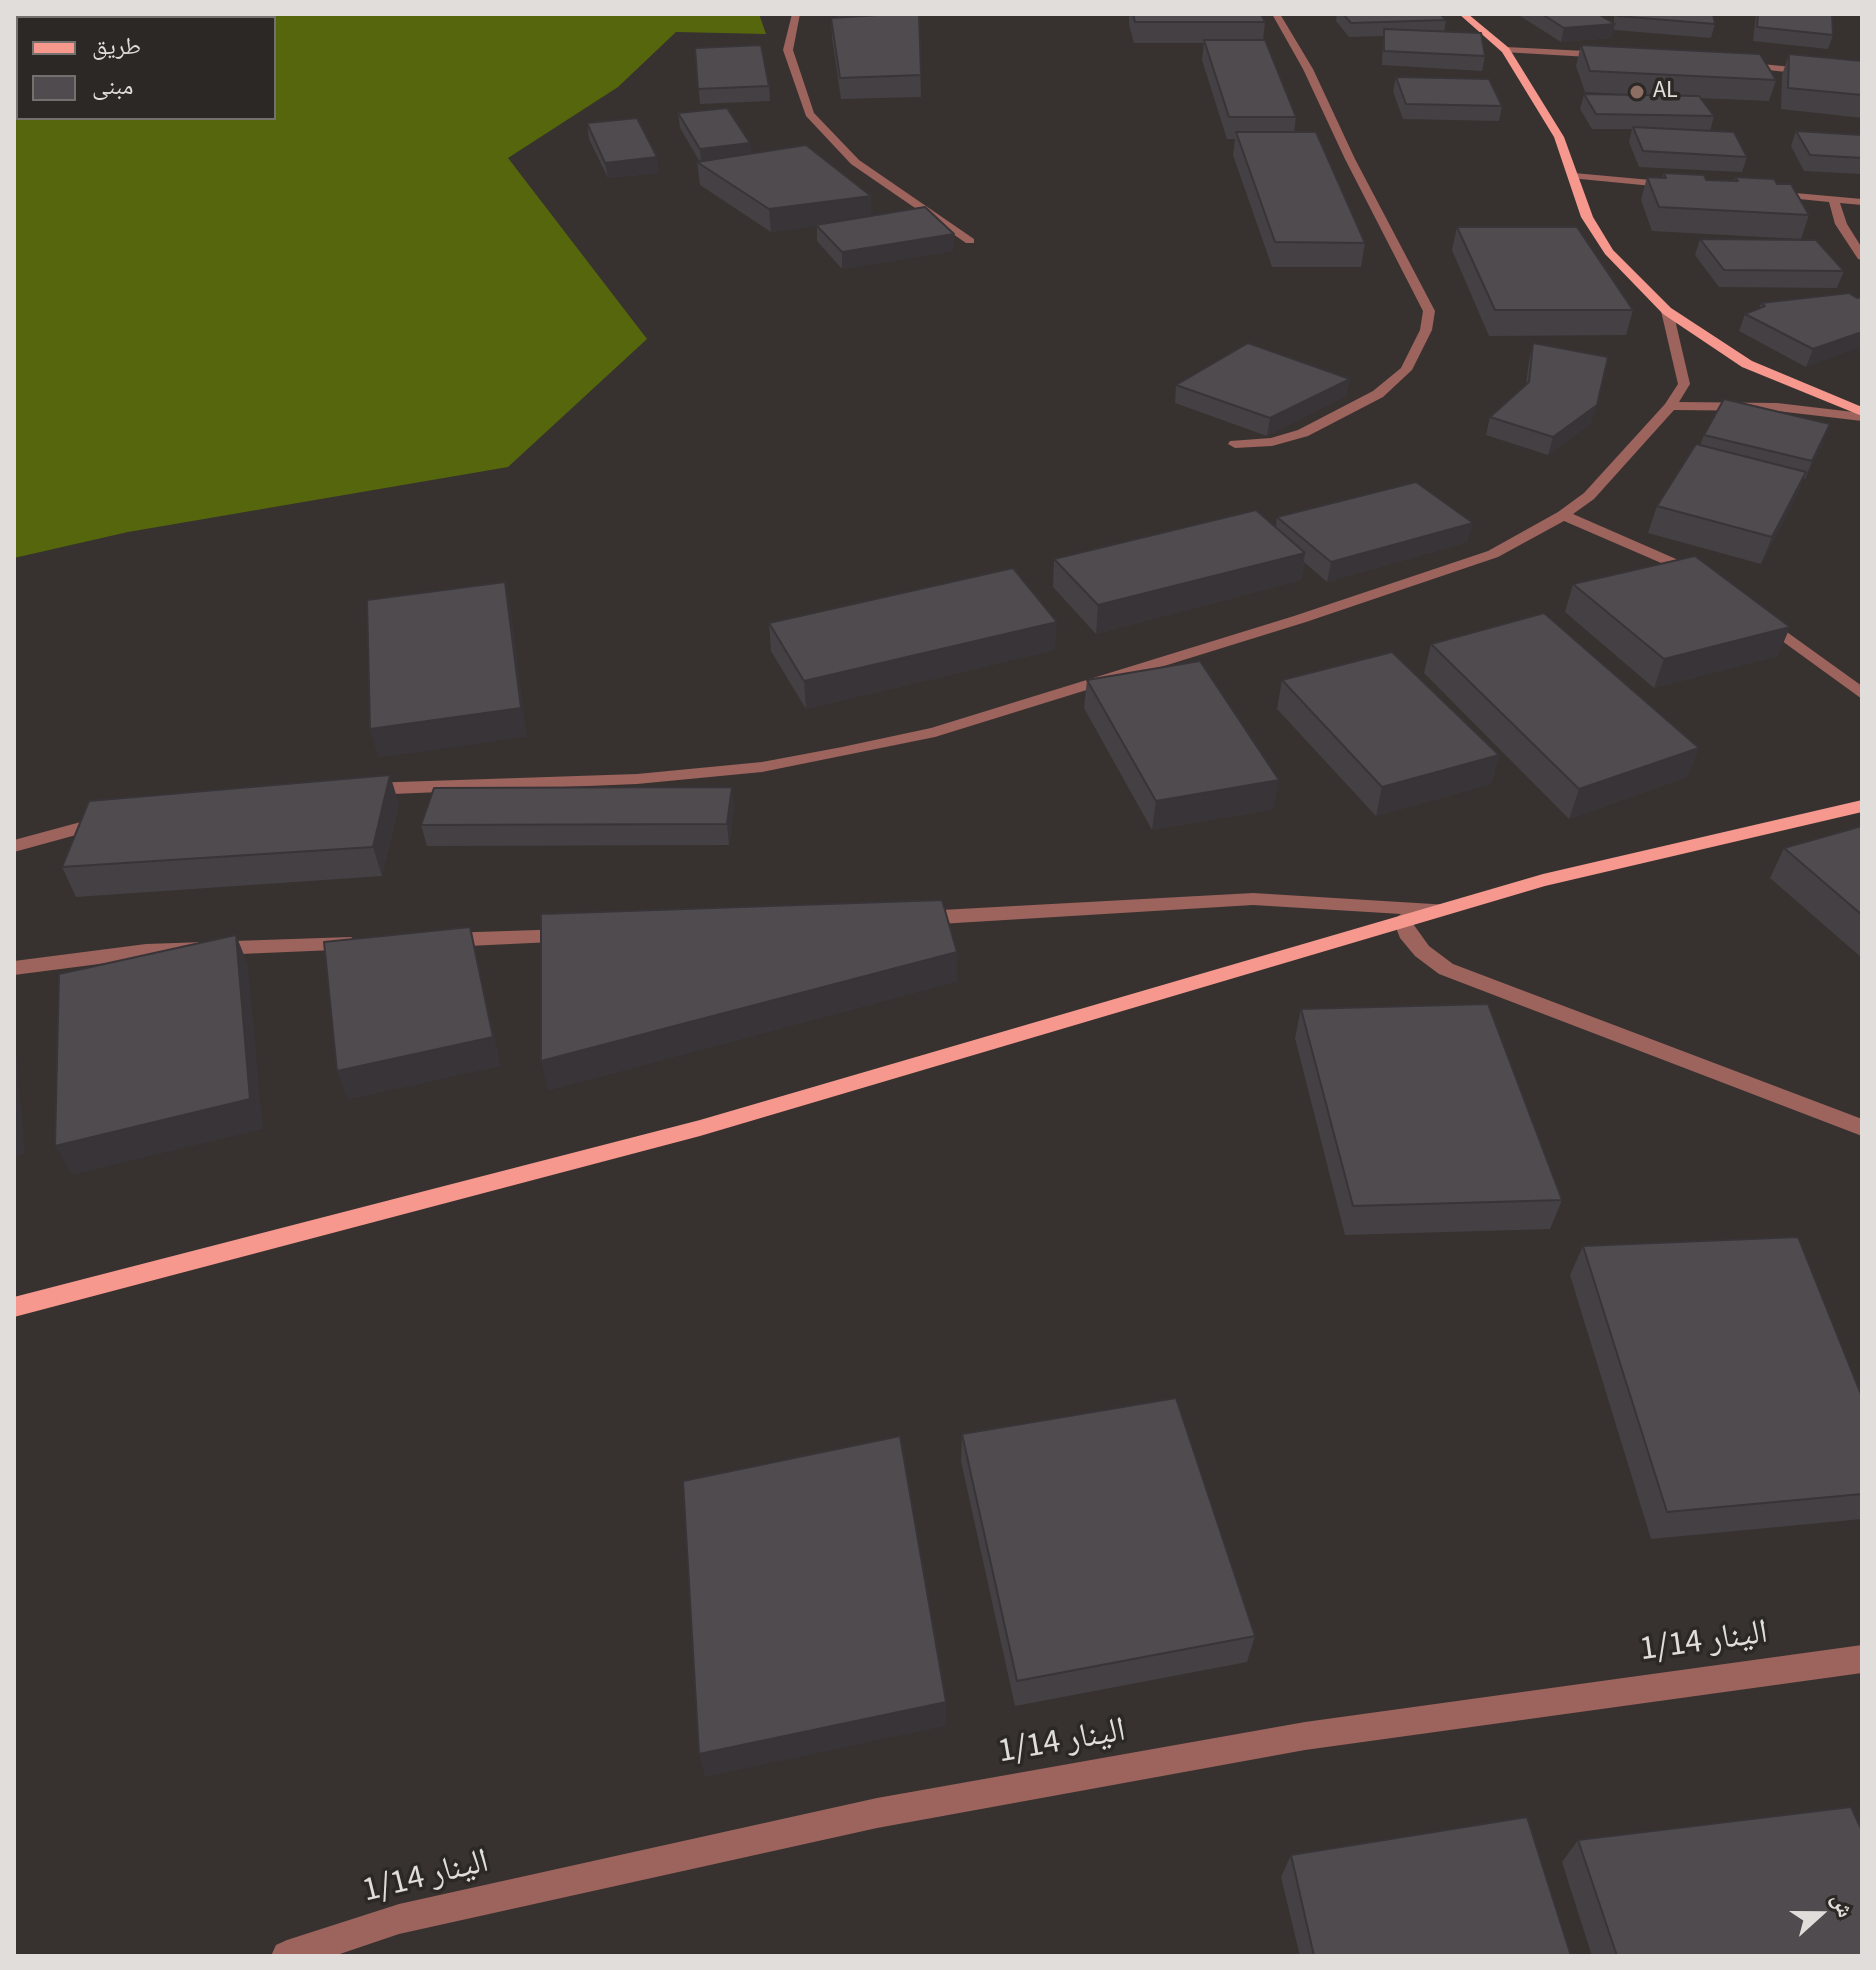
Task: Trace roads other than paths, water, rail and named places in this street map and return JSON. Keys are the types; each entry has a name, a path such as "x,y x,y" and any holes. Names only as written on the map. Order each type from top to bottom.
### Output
{"main road":[{"path":"1463,14 1506,50 1559,137 1587,217 1609,252 1667,311 1747,364 1862,414"},
{"path":"14,1307 700,1128 1543,880 1862,806"}],"street":[{"path":"796,14 788,50 809,114 855,162 970,241"},
{"path":"1235,444 1272,442 1303,433 1378,394 1406,370 1426,330 1429,311 1350,159 1308,69 1276,14"},
{"path":"1506,50 1610,56"},
{"path":"1729,63 1862,77"},
{"path":"1574,176 1681,186"},
{"path":"1757,193 1862,202"},
{"path":"1833,199 1841,224 1862,257"},
{"path":"354,790 637,779 762,767 935,732 1395,589 1493,554 1563,515 1589,496 1670,406 1684,384 1667,311"},
{"path":"1670,406 1777,407 1862,414"},
{"path":"1563,515 1705,577"},
{"path":"1753,613 1862,694"},
{"path":"14,846 119,818"},
{"path":"909,919 1253,899 1442,910"},
{"path":"1403,920 1407,933 1422,951 1446,969 1862,1128"},
{"path":"427,941 583,935"},
{"path":"14,968 146,951 365,943"},
{"name":"الينار 1/14","path":"287,1956 399,1919 877,1813 1305,1736 1862,1659"}],"place":[{"name":"AL","path":"1637,92"}]}
